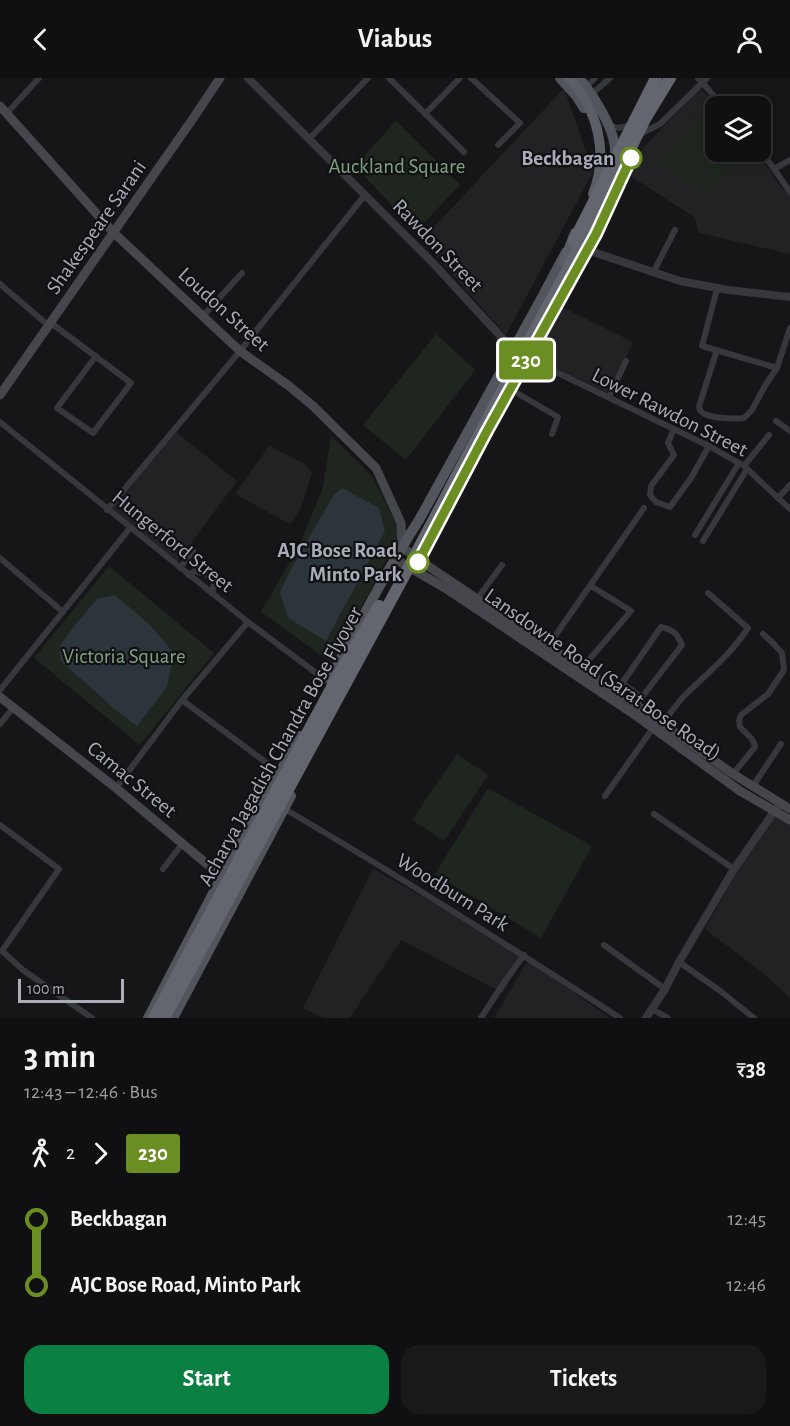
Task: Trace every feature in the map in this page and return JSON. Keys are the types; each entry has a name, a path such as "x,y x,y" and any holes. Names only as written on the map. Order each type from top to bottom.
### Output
{"highway":[{"path":"564,261 596,185 601,152 591,111 578,88 569,78"},
{"name":"Acharya Jagadish Chandra Bose Flyover","path":"154,1018 338,676 402,564 564,261 654,78"},
{"name":"Acharya Jagadish Chandra Bose Flyover","path":"164,1018 411,565 668,78"}],"main road":[{"name":"Shakespeare Sarani","path":"0,395 220,78"},
{"path":"560,78 585,110 609,166 625,172"},
{"path":"148,1018 221,878 395,559 513,350 570,243 627,126 654,78"},
{"path":"172,1018 510,389 596,234 642,133 675,78"},
{"path":"586,86 603,113 615,152"},
{"name":"Loudon Street","path":"3,109 114,233 240,351 313,406 376,468 401,523 402,547"},
{"path":"615,152 631,158"},
{"path":"402,547 416,565 477,599 616,692 638,701 662,724 733,774 790,809"},
{"name":"Lansdowne Road (Sarat Bose Road)","path":"395,559 416,565 445,588 652,728 740,791 782,805 790,820"},
{"name":"Camac Street","path":"0,697 116,788 221,878 240,890"}],"street":[{"path":"3,109 39,78"},
{"name":"Rawdon Street","path":"248,78 426,256 525,362"},
{"path":"356,78 363,84"},
{"path":"309,140 368,78"},
{"path":"389,78 464,152"},
{"path":"425,114 460,78"},
{"path":"471,78 520,123 498,146"},
{"path":"586,86 595,78"},
{"path":"586,86 610,78"},
{"path":"607,124 618,128 627,126 642,133 660,124 702,80 715,96"},
{"path":"774,169 790,160"},
{"path":"769,162 790,192"},
{"path":"107,510 240,351 365,195"},
{"path":"654,273 675,230"},
{"path":"570,243 680,281 717,289 790,297"},
{"path":"203,316 242,273"},
{"path":"0,284 50,325 96,356 131,383 93,433 57,408 96,356"},
{"path":"717,289 702,346 777,368"},
{"path":"717,350 699,405 700,410 702,413 729,419 744,418 777,368 790,328"},
{"path":"609,397 626,361"},
{"name":"Lower Rawdon Street","path":"525,362 558,373 709,446 743,466 790,509"},
{"path":"510,389 558,417 552,434"},
{"path":"776,421 790,431"},
{"name":"Hungerford Street","path":"0,422 212,594 346,694"},
{"path":"674,429 668,443 674,455 651,486 650,495 656,502 670,507 709,446"},
{"path":"695,535 743,466 769,435"},
{"path":"703,542 743,466"},
{"path":"778,498 790,485"},
{"path":"548,646 644,508"},
{"path":"0,690 130,528"},
{"path":"180,568 193,551"},
{"path":"0,558 63,612"},
{"path":"477,599 502,565"},
{"path":"189,575 195,571 208,575 214,584 212,594"},
{"path":"582,669 632,611 591,586"},
{"path":"662,724 686,695 740,641 748,628 708,593"},
{"path":"116,788 182,700 248,622"},
{"path":"616,692 622,683 661,627 671,629 678,635 682,645 638,701 622,683"},
{"path":"733,774 754,747 751,738 740,727 741,715 768,694 787,672 782,653 763,634"},
{"path":"182,700 279,772"},
{"path":"0,724 14,707"},
{"path":"605,796 652,728"},
{"path":"753,786 781,744"},
{"name":"Woodburn Park","path":"265,797 524,955 620,1018"},
{"path":"646,1018 734,869 782,805"},
{"path":"654,814 734,869"},
{"path":"0,825 59,869 2,951 22,970 92,1018"},
{"path":"164,869 182,844"},
{"path":"604,945 665,989"},
{"path":"481,1018 524,955"},
{"path":"679,962 720,990 754,1018"},
{"path":"652,1009 668,1018"}],"shaded area":[{"path":"564,88 593,172 506,335 422,240"},
{"path":"700,88 708,96 705,96 705,162 764,162 780,186 790,195 790,254 699,233 694,217 629,175 643,148"},
{"path":"560,306 633,342 609,394 531,357"},
{"path":"176,432 237,481 177,562 112,509"},
{"path":"269,446 305,464 312,473 301,508 290,524 235,494"},
{"path":"342,488 379,508 385,531 326,641 288,618 280,592 333,496"},
{"path":"115,595 149,624 174,653 167,687 137,726 60,660 60,645 97,599"},
{"path":"773,806 790,815 790,998 762,972 705,929"},
{"path":"373,869 526,954 503,993 401,940 350,1018 323,1018 303,1008"},
{"path":"528,960 610,1018 494,1018"}],"green space":[{"path":"701,118 705,122 705,162 736,162 710,196 657,162"},
{"name":"Auckland Square","path":"396,121 460,185 416,231 355,166"},
{"path":"436,334 475,370 406,460 363,425"},
{"path":"331,436 372,476 401,532 332,663 261,612 300,544 323,487"},
{"name":"Victoria Square","path":"109,566 214,653 140,745 34,658"},
{"path":"457,754 488,775 444,841 412,820"},
{"path":"488,788 592,846 541,938 435,874"}],"bus line":[{"name":"230","path":"418,562 456,488 596,234 631,158"}],"place":[{"name":"Beckbagan","path":"631,158"},
{"name":"AJC Bose Road, Minto Park","path":"418,562"}]}
